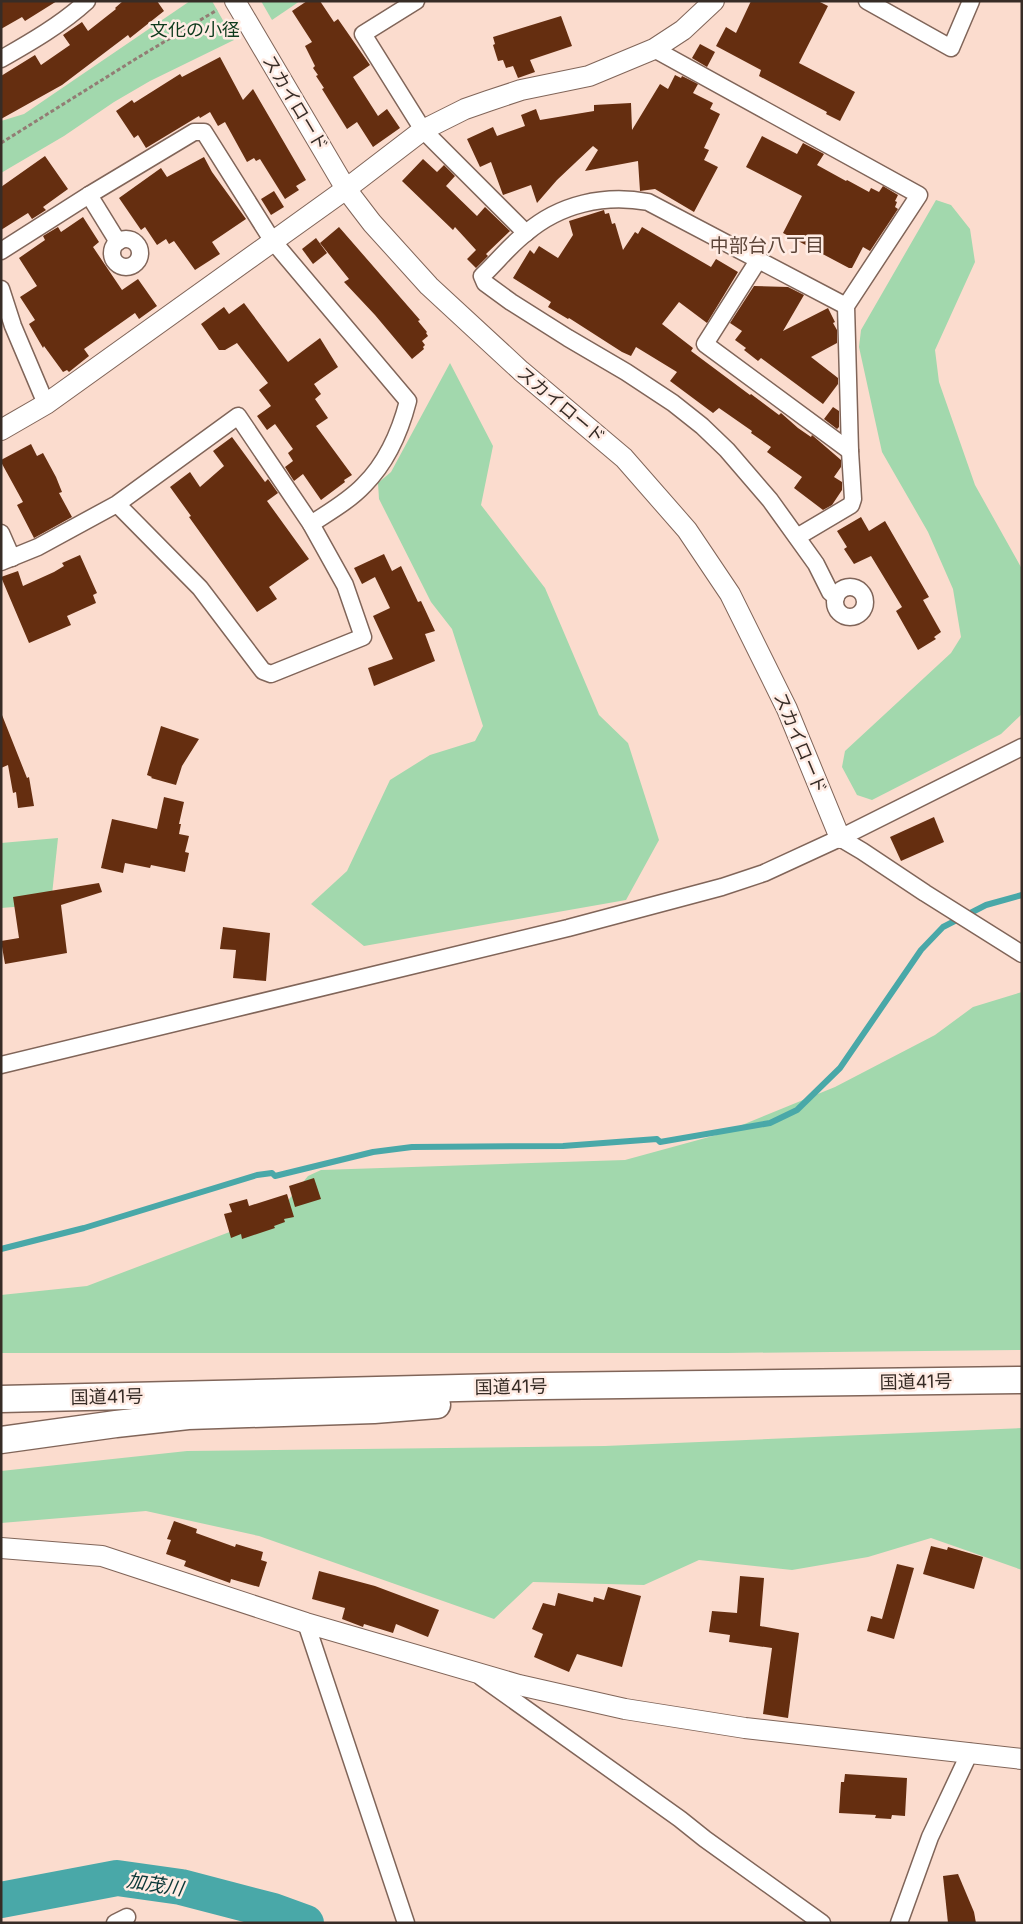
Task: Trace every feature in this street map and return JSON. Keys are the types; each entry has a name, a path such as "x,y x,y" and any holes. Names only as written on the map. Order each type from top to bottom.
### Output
{"highway":[{"name":"国道41号","path":"4,1401 543,1386 1022,1380"},
{"name":"国道41号","path":"4,1401 495,1400 542,1397 1022,1391"},
{"path":"1,1440 188,1416 374,1410 495,1400"}],"street":[{"path":"1,59 27,44 87,1"},
{"path":"416,1 363,34 423,130 526,233"},
{"path":"1,430 46,404 272,240 346,189 423,130 465,109 521,90 588,76 654,49 683,30 714,1"},
{"path":"867,1 951,48 971,1"},
{"name":"スカイロード","path":"230,4 346,189 372,223 429,286 521,371 624,458 686,530 730,594 788,709 840,838"},
{"path":"654,49 919,195 846,306 853,500 850,506 797,537"},
{"path":"1,251 194,132 200,131 208,136 272,240 408,401 401,428 387,456 364,485 339,506 311,524"},
{"path":"89,195 118,242"},
{"path":"836,597 830,592 816,564 797,537 749,474 702,426 673,403 626,372 511,302 484,283 482,276 526,233 550,216 589,202 627,198 648,202 846,306"},
{"path":"758,260 705,344 850,452"},
{"path":"1,289 13,326 46,404"},
{"path":"1,533 6,560 78,526 117,504 238,416 311,524 345,585 363,637 271,674 263,671 200,588 117,504"},
{"path":"1,1065 568,928 764,873 840,838 1022,747"},
{"path":"840,838 1022,954"},
{"path":"1,1548 102,1556 306,1623 519,1685 624,1709 744,1728 1022,1759"},
{"path":"306,1623 406,1923"},
{"path":"474,1672 822,1923"},
{"path":"899,1923 930,1837 970,1752"}],"path":[{"path":"1,143 134,60 230,4"}],"green space":[{"name":"文化の小径","path":"190,1 212,1 234,40 150,81 114,102 64,136 1,173 1,121 24,114"},
{"name":"文化の小径","path":"261,1 300,1 272,20"},
{"path":"936,200 951,205 970,229 975,262 935,350 939,382 975,485 1022,569 1022,714 1001,734 872,800 857,795 842,767 845,751 951,653 961,637 953,589 928,532 882,452 859,347 861,330"},
{"path":"450,363 493,446 481,505 545,588 599,715 628,743 659,840 626,900 364,946 311,904 347,871 390,780 430,755 475,741 483,726 452,629 431,602 379,499 378,483 391,472"},
{"path":"58,838 51,904 1,908 1,843"},
{"path":"1022,992 1022,1350 726,1353 1,1353 1,1295 87,1286 277,1214 308,1176 321,1170 625,1160 720,1134 835,1087 935,1035 973,1007"},
{"path":"1022,1428 1022,1570 931,1538 868,1557 792,1570 699,1560 644,1585 533,1582 494,1619 259,1536 146,1511 1,1523 1,1471 187,1451 605,1446"}],"building":[{"path":"1,1 57,1 25,21 22,17 1,29"},
{"path":"123,1 157,1 164,11 130,38 128,35 62,85 1,119 1,76 35,55 41,65 70,45 63,35 82,22 88,31 116,9"},
{"path":"307,1 320,1 334,22 338,19 370,65 353,77 378,116 387,109 400,128 373,147 357,122 347,129 316,76 318,75 313,68 315,66 305,46 312,42 292,11"},
{"path":"751,1 818,1 828,6 799,63 855,92 840,121 826,114 827,112 759,76 761,70 716,46 726,27 736,33"},
{"path":"561,16 572,46 530,60 535,72 518,78 513,66 506,68 503,60 498,61 493,45 495,44 493,37"},
{"path":"700,44 715,52 707,67 692,58"},
{"path":"220,57 243,100 253,89 306,180 296,186 299,190 285,199 260,159 256,161 254,158 247,162 225,122 218,126 210,112 200,118 199,116 146,148 138,135 134,138 116,111 132,100 134,103 180,74 182,77"},
{"path":"675,75 681,78 682,76 698,84 693,93 713,103 710,109 720,114 704,148 709,150 704,160 718,167 694,212 655,189 640,191 638,161 585,171 598,150 593,146 557,180 537,203 531,185 503,195 491,162 480,167 467,139 493,127 497,136 525,126 521,115 536,109 540,120 594,111 594,105 631,103 632,130 660,84 668,89"},
{"path":"762,136 797,154 803,143 824,154 817,165 846,181 869,192 871,188 879,192 883,186 898,195 895,207 898,209 870,251 863,247 852,268 783,233 802,196 746,167"},
{"path":"45,156 68,189 43,207 46,210 32,219 28,213 1,230 1,187"},
{"path":"204,157 212,172 246,219 212,242 220,254 195,270 174,241 169,244 166,239 157,245 145,227 141,230 119,198 161,168 167,177"},
{"path":"423,159 437,172 444,165 455,176 446,186 477,216 485,207 510,231 486,254 488,256 476,268 467,259 476,250 455,227 453,230 402,181"},
{"path":"274,191 284,207 271,215 261,199"},
{"path":"604,210 605,214 609,213 612,224 615,223 623,250 635,232 638,234 642,227 711,267 716,259 738,272 707,323 679,302 662,324 693,348 691,351 750,395 779,415 781,413 811,437 812,435 841,460 841,467 834,477 842,482 842,490 832,505 823,510 794,488 802,477 767,452 771,447 751,433 752,431 719,408 713,413 670,381 677,372 636,347 631,356 622,352 569,318 548,307 551,302 513,278 530,250 534,254 539,246 558,258 573,235 569,221"},
{"path":"83,217 99,242 93,247 122,290 138,279 157,306 139,319 135,313 84,349 89,356 69,372 67,370 63,372 44,346 43,348 29,324 35,320 20,297 37,286 19,258 45,240 43,236 58,227 61,232"},
{"path":"339,227 420,320 418,321 427,332 428,336 422,341 425,345 424,349 412,359 344,282 349,279 320,243"},
{"path":"316,238 327,253 313,264 302,249"},
{"path":"754,286 788,287 804,295 783,331 828,308 835,322 833,323 837,330 837,343 811,357 838,378 838,384 823,404 761,358 758,361 744,350 746,348 735,340 742,331 730,323"},
{"path":"244,303 288,362 320,338 338,367 314,384 321,394 315,399 328,418 316,426 352,475 321,500 303,474 294,481 285,467 293,461 288,453 293,449 275,424 267,430 257,416 271,406 259,390 268,383 237,343 225,350 219,350 201,324 224,307 229,314"},
{"path":"833,407 839,411 839,427 837,429 824,419"},
{"path":"232,437 265,482 268,479 278,493 267,501 309,559 269,587 277,599 257,612 189,517 191,516 170,487 190,472 200,487 224,466 213,451"},
{"path":"31,444 37,456 43,453 62,492 59,493 72,517 34,538 17,505 23,502 1,462 1,460"},
{"path":"861,517 869,531 885,521 929,597 923,600 941,632 934,637 936,639 918,650 896,611 902,607 871,556 854,564 844,549 847,547 837,531"},
{"path":"384,554 392,571 401,566 418,602 421,601 435,631 425,634 435,661 374,686 368,668 393,659 373,616 390,608 375,577 362,584 354,568"},
{"path":"80,555 97,593 93,595 96,603 67,616 71,625 29,643 1,577 18,571 23,586 54,572 64,566 62,563"},
{"path":"2,715 27,778 29,777 34,806 18,808 16,792 13,793 8,765 1,768"},
{"path":"161,726 199,739 182,766 176,785 151,778 147,775"},
{"path":"164,797 184,802 179,824 181,824 179,834 189,836 185,852 189,853 185,872 151,865 150,868 125,863 123,873 101,868 112,819 157,829"},
{"path":"934,817 944,842 901,861 890,837"},
{"path":"99,883 102,892 61,905 67,953 5,964 1,941 19,938 13,897"},
{"path":"223,927 270,933 266,981 233,978 236,950 220,949"},
{"path":"314,1178 321,1199 295,1207 289,1186"},
{"path":"287,1194 294,1217 284,1219 285,1222 274,1226 275,1228 242,1239 241,1234 231,1238 224,1214 232,1212 229,1204 247,1199 249,1206"},
{"path":"174,1521 197,1529 196,1533 235,1547 236,1544 263,1552 261,1560 267,1562 259,1587 231,1579 230,1583 184,1566 186,1561 166,1554 171,1540 167,1539"},
{"path":"931,1546 947,1550 948,1547 983,1557 974,1589 923,1574"},
{"path":"897,1564 914,1568 894,1639 867,1631 871,1616 882,1619"},
{"path":"319,1571 375,1586 439,1610 428,1637 396,1624 393,1633 364,1624 363,1627 342,1619 345,1608 312,1599"},
{"path":"740,1576 764,1578 760,1626 799,1633 788,1718 763,1714 772,1648 729,1642 730,1635 709,1632 712,1611 737,1613"},
{"path":"608,1587 641,1596 622,1667 577,1654 569,1672 534,1657 543,1634 532,1629 543,1603 555,1606 558,1593 593,1602 594,1597 604,1600"},
{"path":"845,1774 907,1778 905,1816 892,1815 891,1819 875,1818 876,1815 839,1813 841,1782 844,1782"},
{"path":"958,1874 974,1912 976,1923 948,1923 943,1876"}],"waterway":[{"path":"1,1249 84,1228 257,1175 272,1173 275,1176 373,1152 412,1147 563,1146 657,1139 660,1142 770,1123 797,1110 840,1068 921,950 943,927 986,905 1022,895"},
{"name":"加茂川","path":"1,1900 117,1878 181,1887 273,1911 306,1923"}],"district":[{"name":"中部台八丁目","path":"767,245"}]}
